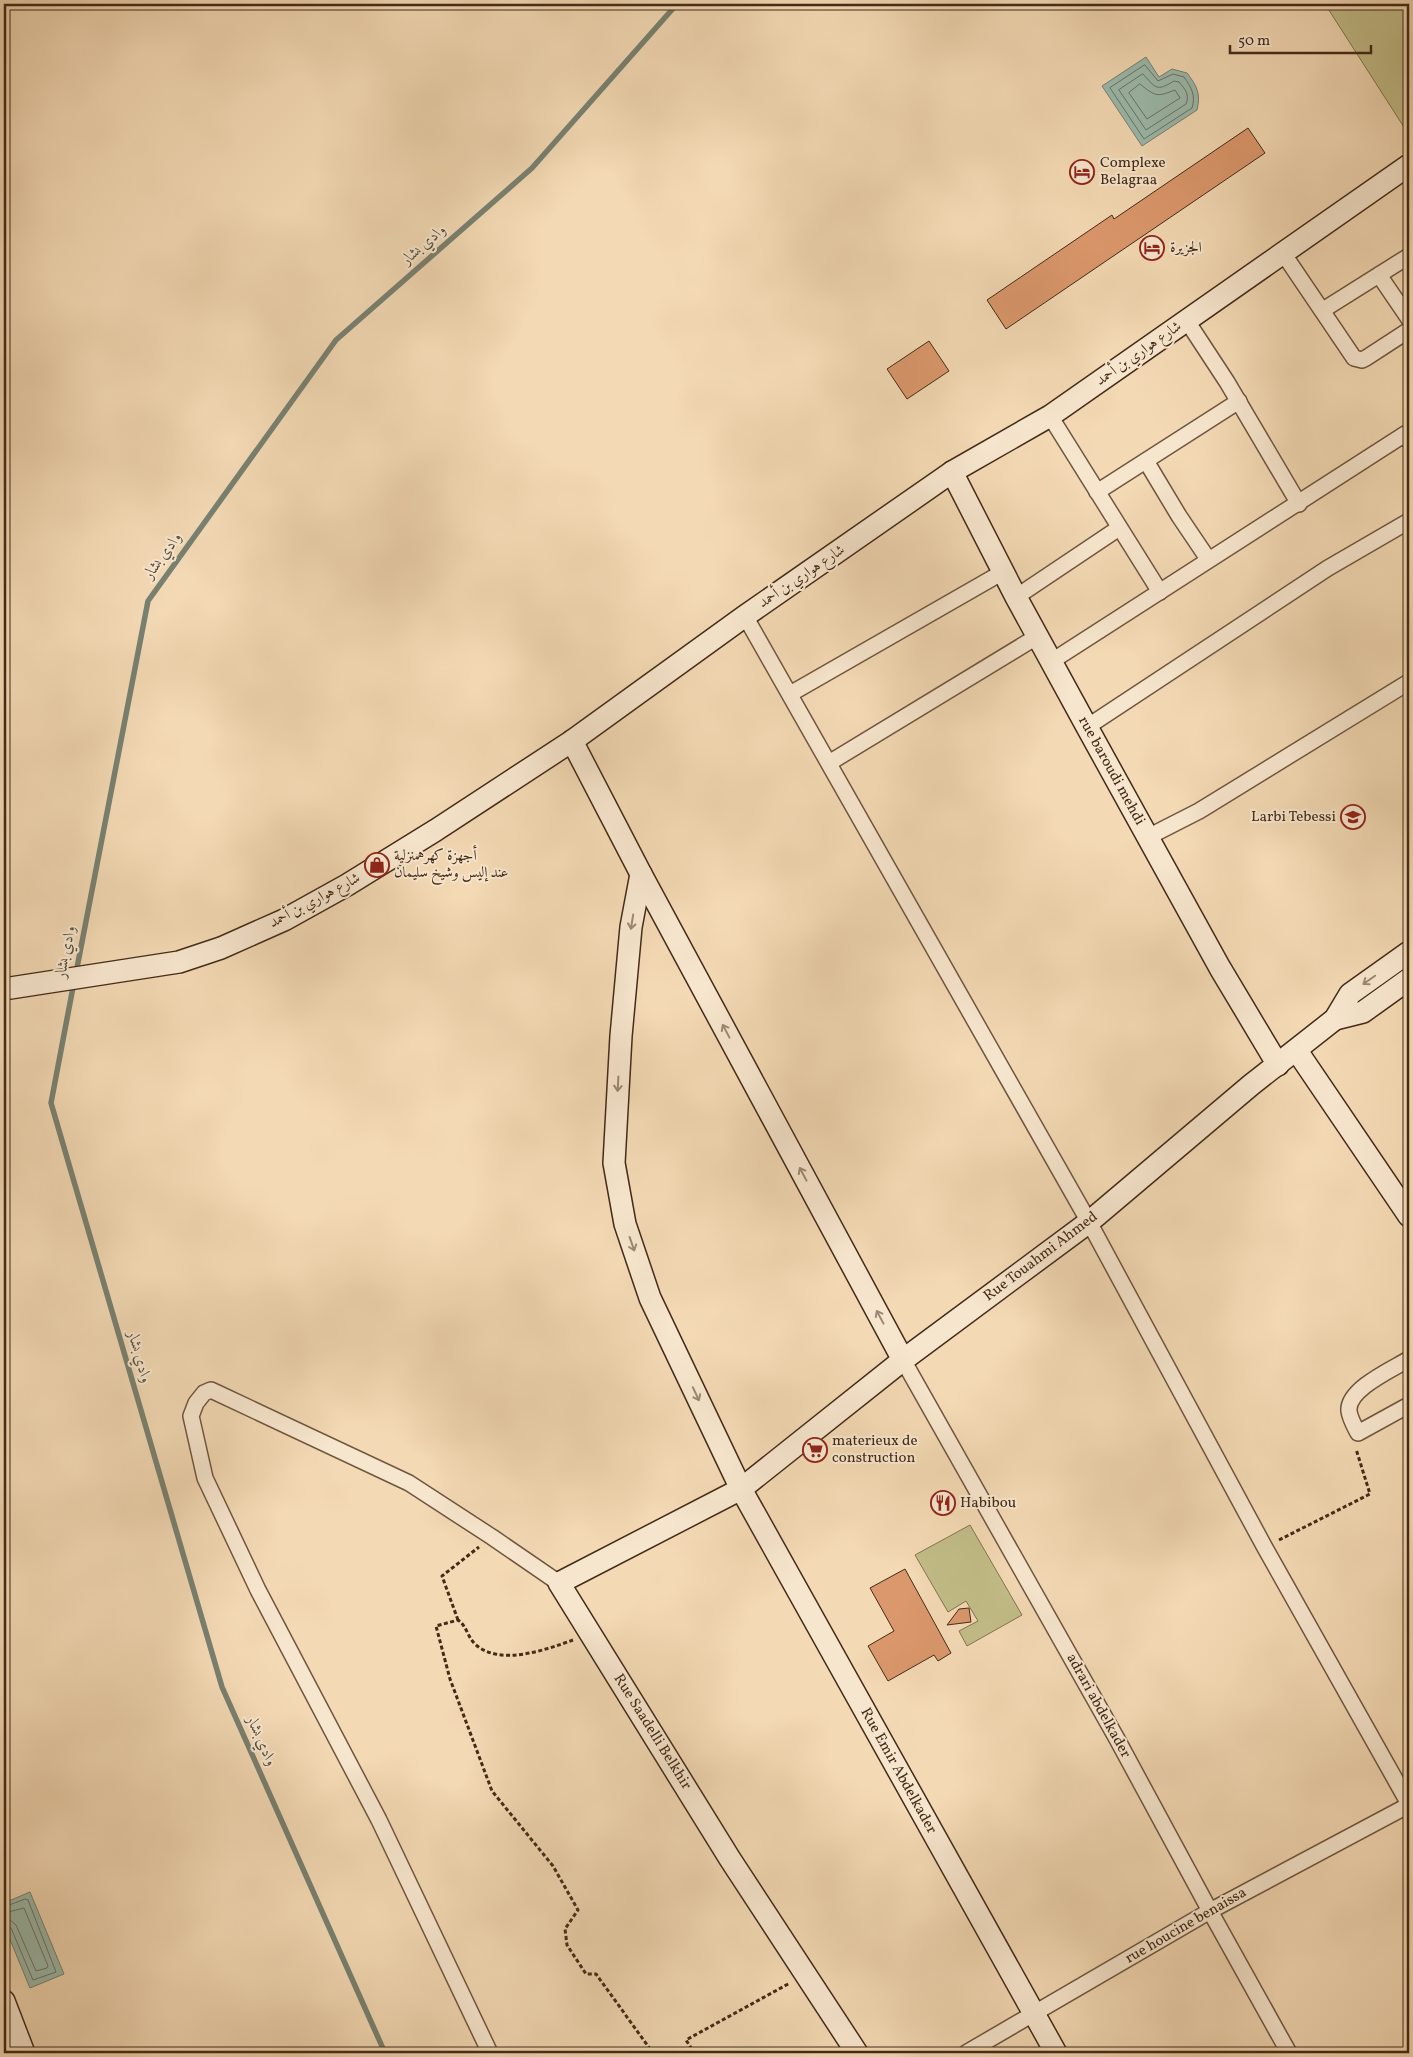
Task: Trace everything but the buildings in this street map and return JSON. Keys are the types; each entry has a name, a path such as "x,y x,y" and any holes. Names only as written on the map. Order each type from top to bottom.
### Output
{"main road":[{"name":"شارع هواري بن أحمد","path":"4,989 179,962 221,948 284,920 347,885 572,741 745,616 952,472 1050,416 1409,165"},
{"name":"rue baroudi mehdi","path":"952,472 1086,727 1220,968 1278,1065"},
{"path":"572,741 640,874 903,1360"},
{"name":"Rue Emir Abdelkader","path":"640,874 631,927 622,1016 614,1163 625,1224 650,1298 741,1489 1056,2053"},
{"path":"1335,1019 1350,994 1409,952"},
{"path":"1335,1019 1363,1012 1409,979"},
{"name":"Rue Touahmi Ahmed","path":"741,1489 903,1360 1089,1222 1335,1019"},
{"path":"1297,1051 1409,1216"},
{"path":"559,1583 741,1489"},
{"name":"Rue Saadelli Belkhir","path":"559,1583 730,1859 857,2053"},
{"path":"4,2001 24,2053"}],"street":[{"path":"1283,253 1354,358 1358,360 1366,358 1409,330"},
{"path":"1323,310 1409,256"},
{"path":"1379,275 1409,319"},
{"path":"1187,321 1239,401 1299,504"},
{"path":"1098,492 1239,401"},
{"path":"1050,416 1160,592"},
{"path":"1052,661 1208,559 1408,435"},
{"path":"1146,461 1179,516 1208,559"},
{"path":"1086,727 1328,568 1409,520"},
{"path":"1016,597 1119,528"},
{"path":"790,694 1003,572"},
{"path":"745,616 1089,1222 1264,1546 1409,1804"},
{"path":"829,763 1038,636"},
{"path":"1148,837 1199,811 1409,682"},
{"path":"1409,1359 1359,1390 1350,1403 1349,1412 1358,1434 1409,1405"},
{"name":"adrari abdelkader","path":"903,1360 1117,1739 1289,2053"},
{"path":"490,2053 379,1820 258,1590 205,1478 191,1416 196,1403 204,1393 210,1390 408,1483 559,1583"},
{"name":"rue houcine benaissa","path":"966,2053 1210,1911 1409,1804"}],"path":[{"path":"1264,1546 1370,1494 1356,1450 1358,1434"},
{"path":"492,1537 442,1576 458,1620 463,1623 469,1640 480,1649 498,1654 530,1654 589,1633"},
{"path":"458,1620 436,1626 450,1679 492,1791 553,1866 578,1910 565,1929 567,1945 586,1974 596,1974 653,2053"},
{"path":"689,2053 692,2051 686,2040 806,1975"}],"shaded area":[{"path":"1325,4 1409,4 1409,135"},
{"path":"970,1525 1022,1615 967,1646 959,1631 978,1621 966,1601 948,1612 915,1555"}],"water":[{"path":"1146,57 1159,77 1172,69 1187,73 1196,86 1199,99 1197,110 1142,146 1102,86"},
{"path":"30,1892 64,1974 30,1988 4,1925 4,1903"}],"waterway":[{"name":"وادي بشار","path":"76,973 148,601 336,340 532,168 677,4"},
{"name":"وادي بشار","path":"74,982 51,1103 222,1687 385,2053"}],"place":[{"name":"Complexe Belagraa","path":"1082,172"},
{"name":"الجزيرة","path":"1152,248"},
{"name":"Larbi Tebessi","path":"1353,817"},
{"name":"أجهزة كهرهمنزلية عند إليس وشيخ سليمان","path":"377,865"},
{"name":"materieux de construction","path":"815,1450"},
{"name":"Habibou","path":"943,1503"}]}
